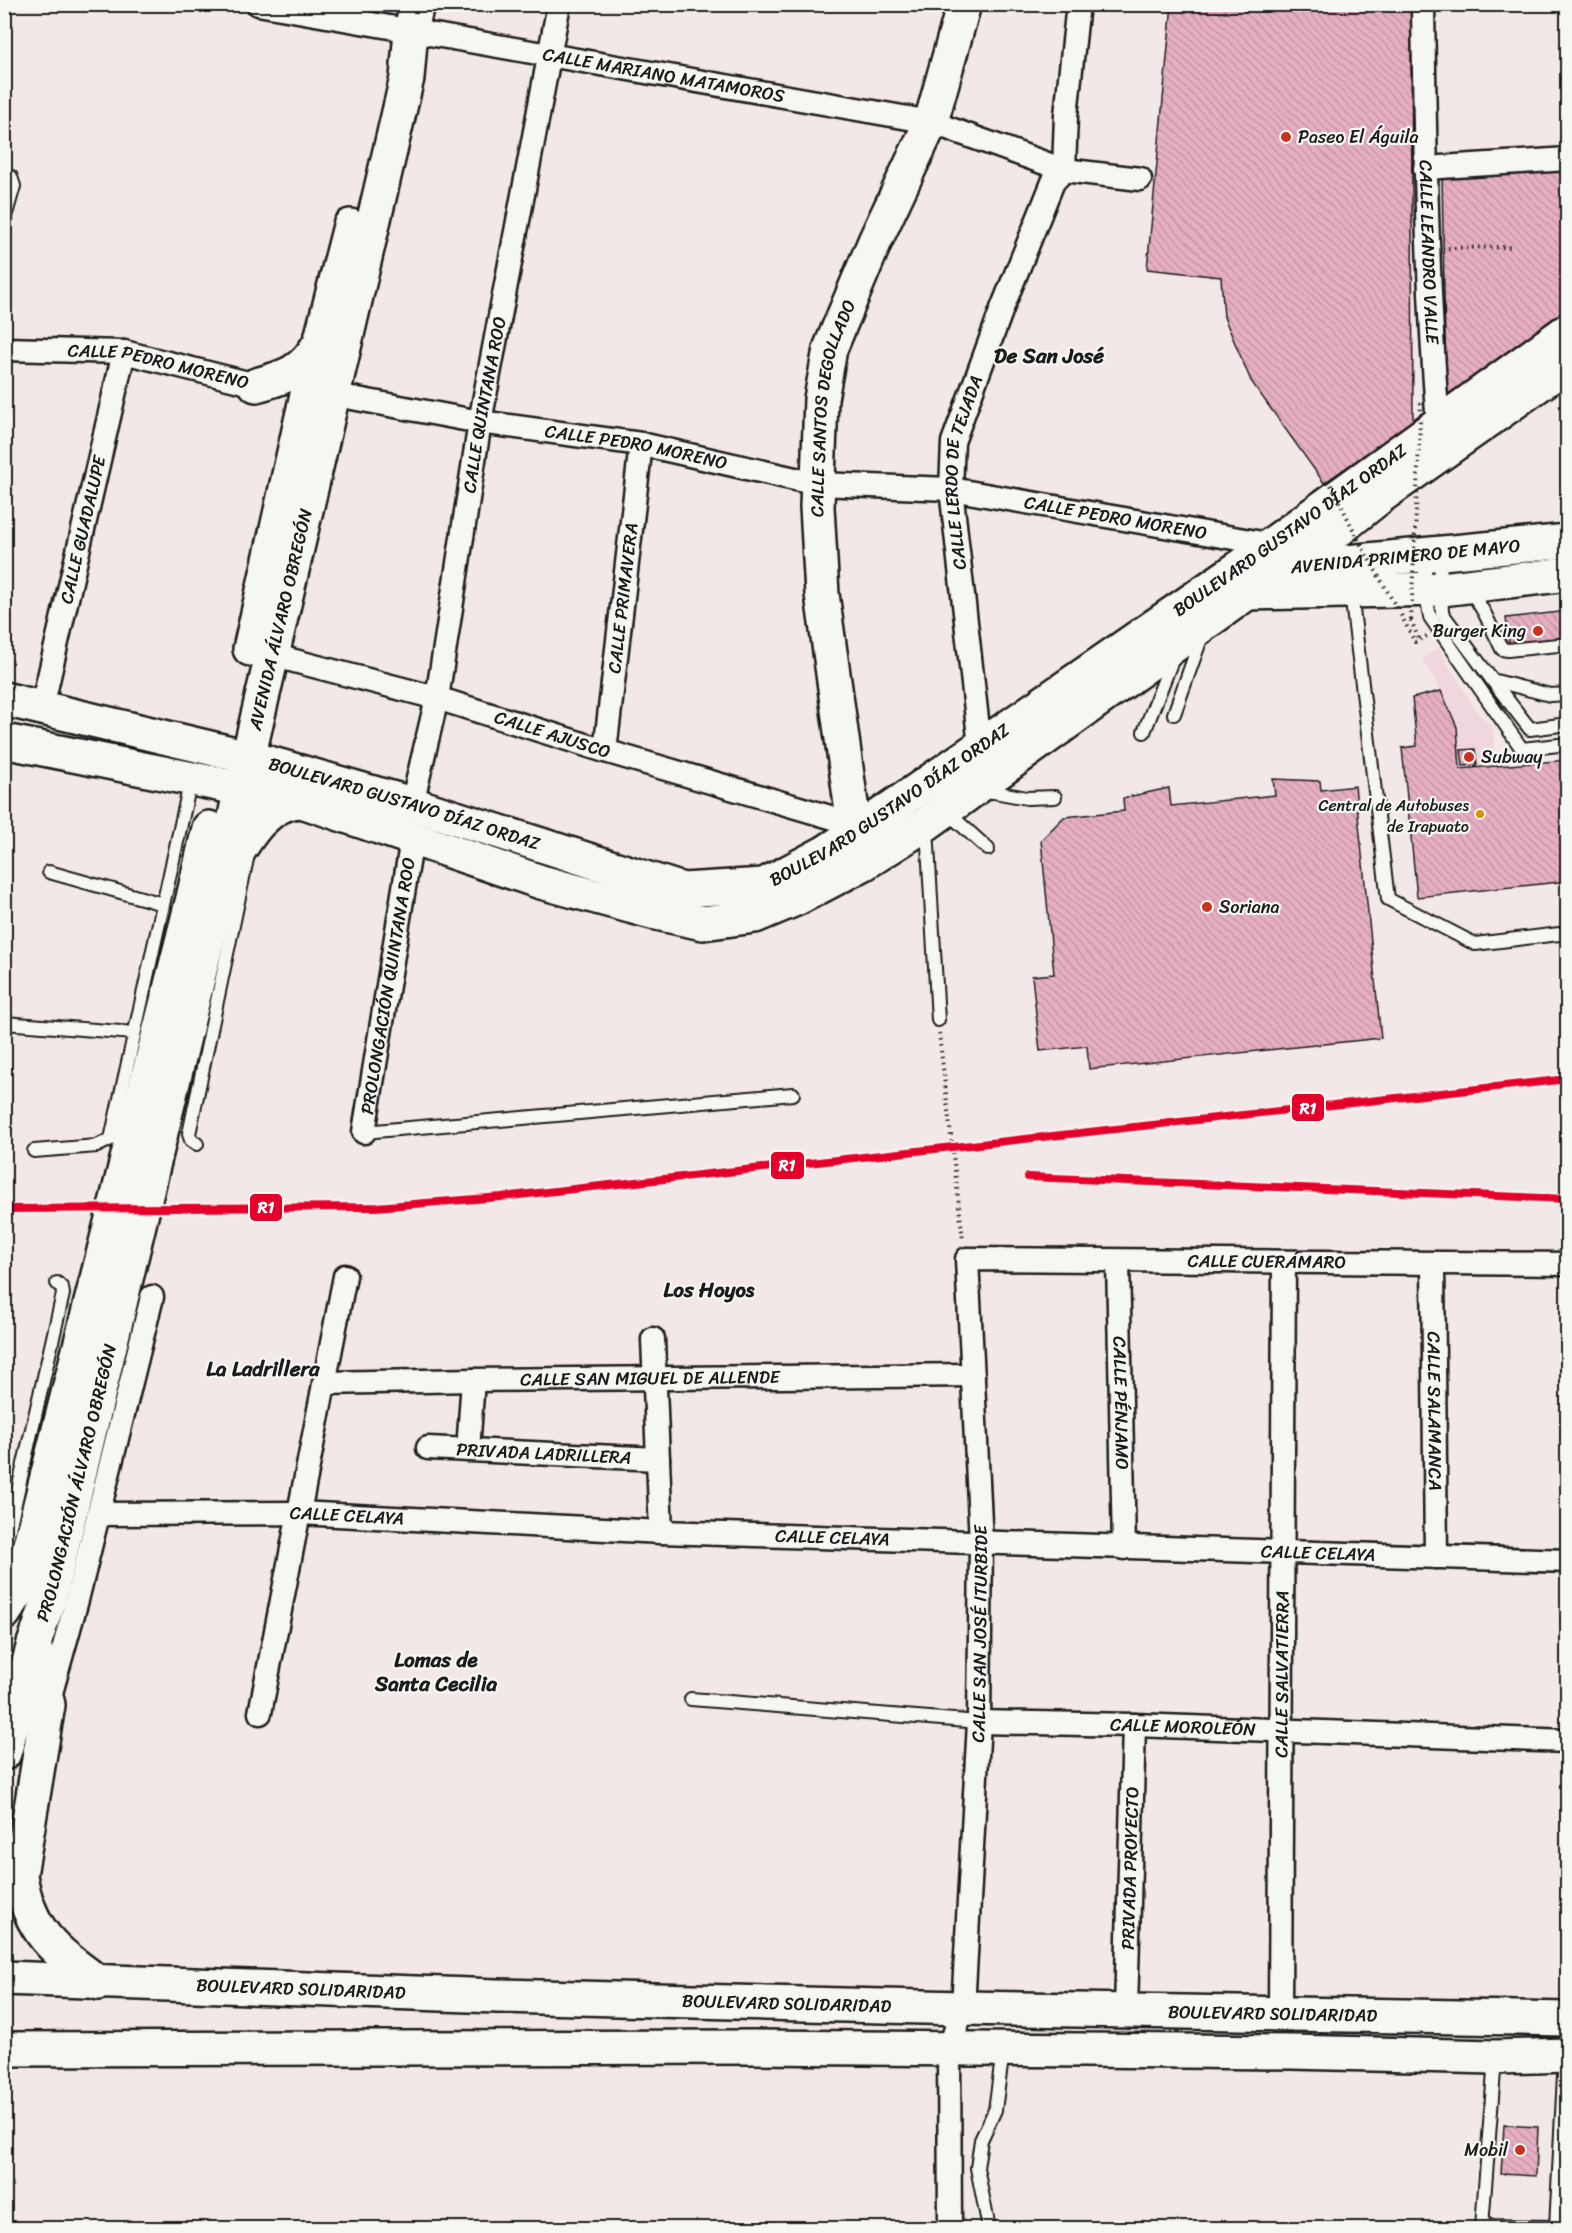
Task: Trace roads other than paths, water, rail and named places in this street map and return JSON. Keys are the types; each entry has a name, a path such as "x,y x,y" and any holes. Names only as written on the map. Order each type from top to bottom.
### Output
{"main road":[{"name":"CALLE SANTOS DEGOLLADO","path":"854,829 822,594 817,507 821,399 830,349 875,241 931,122 963,4"},
{"name":"AVENIDA ÁLVARO OBREGÓN","path":"321,392 320,343 391,70 414,17"},
{"name":"AVENIDA ÁLVARO OBREGÓN","path":"129,1204 193,898 225,772 261,653 321,392 407,78 414,17"},
{"name":"BOULEVARD GUSTAVO DÍAZ ORDAZ","path":"4,741 225,772 412,804 683,890 764,885 826,852 854,829 980,746 1245,579 1276,556 1429,413 1568,330"},
{"path":"256,385 288,376 311,358 320,343"},
{"name":"BOULEVARD GUSTAVO DÍAZ ORDAZ","path":"1276,556 1336,532 1450,446 1568,364"},
{"name":"AVENIDA PRIMERO DE MAYO","path":"1276,556 1432,554 1568,541"},
{"name":"AVENIDA PRIMERO DE MAYO","path":"1245,579 1351,593 1445,588 1568,574"},
{"name":"BOULEVARD GUSTAVO DÍAZ ORDAZ","path":"4,699 42,707 302,801 541,882 652,912 703,923 755,916 798,898 863,864 936,817 1208,622 1245,579"},
{"name":"AVENIDA ÁLVARO OBREGÓN","path":"129,1204 222,878 225,772"},
{"path":"222,878 263,818 294,801 302,801"},
{"name":"PROLONGACIÓN ÁLVARO OBREGÓN","path":"4,1753 8,1719 34,1644 64,1598 129,1204"},
{"name":"PROLONGACIÓN ÁLVARO OBREGÓN","path":"11,1603 129,1204"},
{"path":"34,1644 48,1705 20,1875 24,1900 33,1920 47,1939 68,1960 99,1983"},
{"name":"BOULEVARD SOLIDARIDAD","path":"4,1978 485,1996 963,2008 1568,2019"},
{"path":"1495,2058 1499,2017"},
{"path":"4,2049 506,2047 1291,2052 1495,2058 1566,2055"}],"street":[{"name":"CALLE MARIANO MATAMOROS","path":"258,4 414,17 551,54 931,122 1064,170 1140,179"},
{"name":"CALLE QUINTANA ROO","path":"412,804 437,698 480,422 559,4"},
{"path":"1064,170 1066,115 1078,4"},
{"name":"CALLE LEANDRO VALLE","path":"1423,4 1425,168 1432,351 1429,413"},
{"path":"1425,168 1568,159"},
{"name":"CALLE LERDO DE TEJADA","path":"983,783 951,489 953,442 1003,306 1053,182 1064,170"},
{"name":"CALLE PEDRO MORENO","path":"4,349 124,352 256,385 321,392 480,422 641,444 818,484 951,489 1276,556"},
{"name":"CALLE GUADALUPE","path":"42,707 124,352"},
{"name":"CALLE PRIMAVERA","path":"605,751 641,444"},
{"name":"CALLE AJUSCO","path":"261,653 437,698 854,829"},
{"name":"PROLONGACIÓN QUINTANA ROO","path":"364,1132 412,839"},
{"name":"CALLE CUERÁMARO","path":"965,1252 1118,1261 1568,1264"},
{"name":"CALLE SAN JOSÉ ITURBIDE","path":"950,2229 949,2049 963,2008 980,1722 981,1542 965,1252"},
{"name":"CALLE PÉNJAMO","path":"1118,1261 1124,1548"},
{"name":"CALLE SALVATIERRA","path":"1280,2013 1284,1262"},
{"name":"CALLE SALAMANCA","path":"1433,1264 1436,1557"},
{"path":"260,1713 345,1276"},
{"path":"48,1705 64,1598 98,1514 152,1297"},
{"path":"653,1339 661,1532"},
{"name":"CALLE SAN MIGUEL DE ALLENDE","path":"324,1383 973,1375"},
{"path":"468,1450 473,1380"},
{"name":"PRIVADA LADRILLERA","path":"428,1448 658,1459"},
{"name":"CALLE CELAYA","path":"98,1514 299,1514 661,1532 1568,1561"},
{"name":"CALLE MOROLEÓN","path":"980,1722 1134,1725 1568,1741"},
{"name":"PRIVADA PROYECTO","path":"1126,2010 1134,1725"}],"lane":[{"path":"4,176 11,177 14,186 4,221"},
{"path":"1432,554 1445,588 1442,613 1530,729 1568,724"},
{"path":"1445,588 1485,614 1502,649 1508,651 1568,644"},
{"path":"1445,588 1430,617 1522,749 1568,744"},
{"path":"1351,593 1388,898 1474,944 1568,933"},
{"path":"1174,714 1208,622"},
{"path":"1144,732 1180,642"},
{"path":"1492,680 1550,695 1568,694"},
{"path":"34,1152 97,1146 111,1139 163,904 225,772"},
{"path":"983,783 1027,798 1055,796"},
{"path":"936,817 988,849"},
{"path":"936,817 938,1020"},
{"path":"197,1144 191,1140 189,1134 252,832"},
{"path":"48,872 163,904"},
{"path":"4,1023 134,1033"},
{"path":"364,1132 793,1094"},
{"path":"4,1551 63,1294 62,1288 57,1283"},
{"path":"691,1699 980,1722"},
{"path":"988,2229 977,2168 981,2140 995,2110 1003,2049"},
{"path":"1495,2058 1482,2226 1556,2227 1566,2055"}],"place":[{"name":"Paseo El Águila","path":"1286,137"},
{"name":"Burger King","path":"1538,631"},
{"name":"Subway","path":"1469,757"},
{"name":"Central de Autobuses de Irapuato","path":"1480,814"},
{"name":"Soriana","path":"1207,907"},
{"name":"Mobil","path":"1520,2150"}],"district":[{"name":"De San José","path":"1049,356"},
{"name":"Los Hoyos","path":"709,1290"},
{"name":"La Ladrillera","path":"263,1369"},
{"name":"Lomas de Santa Cecilia","path":"436,1672"}]}
